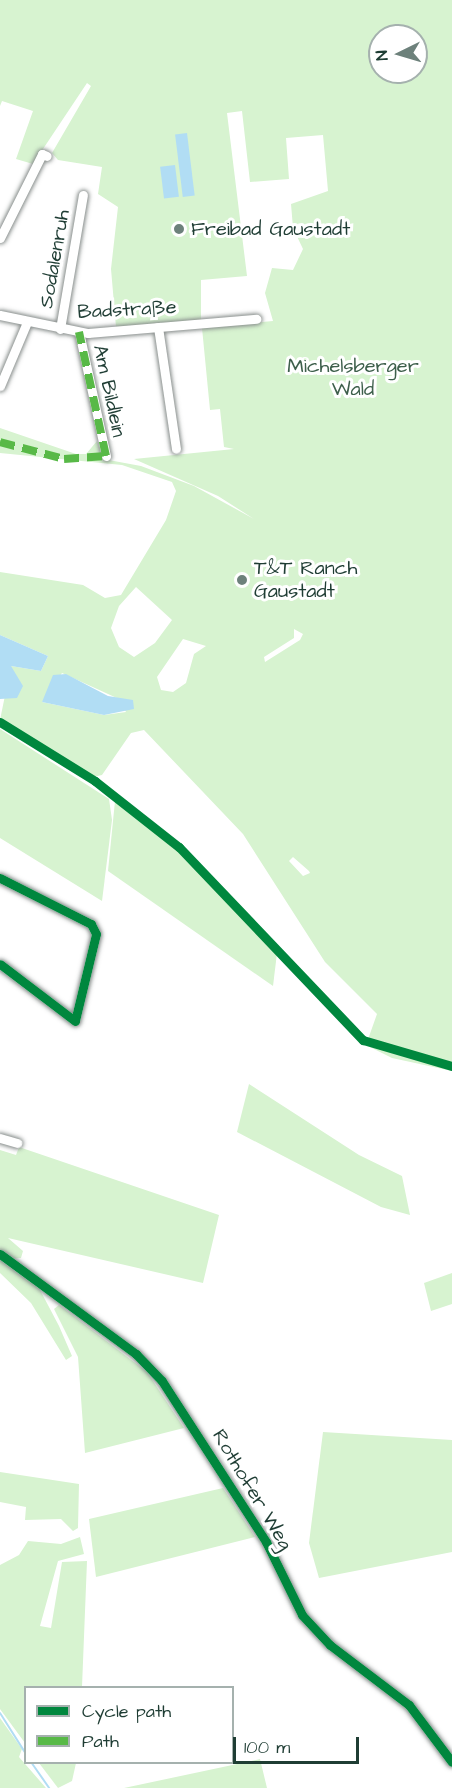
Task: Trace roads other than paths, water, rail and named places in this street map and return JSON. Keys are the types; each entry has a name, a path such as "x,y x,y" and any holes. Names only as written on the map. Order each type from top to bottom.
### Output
{"street":[{"path":"0,238 42,154 47,156"},
{"name":"Sodalenruh","path":"60,329 83,195"},
{"name":"Badstraße","path":"0,315 79,332 256,319"},
{"path":"0,386 27,322"},
{"path":"158,327 176,449"},
{"name":"Am Bildlein","path":"79,332 106,456"},
{"path":"0,878 94,928 89,975 72,1022 0,964"},
{"path":"0,1138 17,1143"},
{"name":"Rothofer Weg","path":"0,1254 136,1354 162,1381 266,1542 302,1615 330,1645 409,1705 452,1762"}],"water":[{"path":"187,133 195,196 183,197 175,134"},
{"path":"175,165 179,197 164,199 160,167"},
{"path":"0,635 48,656 41,671 11,666 23,686 17,698 0,699"},
{"path":"66,674 108,696 133,700 134,709 104,715 42,702 53,675"}],"waterway":[{"path":"0,1713 24,1751"},
{"path":"32,1764 49,1788"}],"place":[{"name":"Freibad Gaustadt","path":"179,229"},
{"name":"T&T Ranch Gaustadt","path":"242,580"}],"park label":[{"name":"Michelsberger Wald","path":"353,378"}]}
